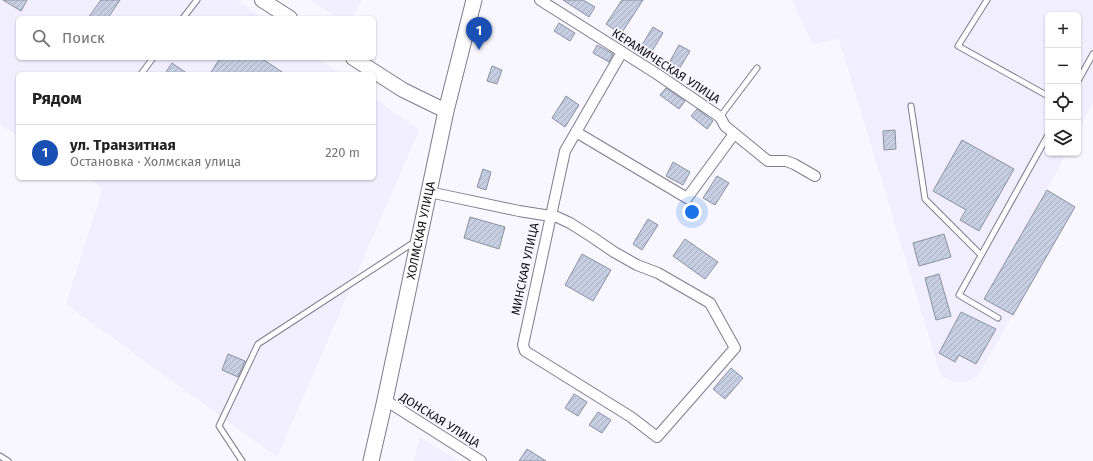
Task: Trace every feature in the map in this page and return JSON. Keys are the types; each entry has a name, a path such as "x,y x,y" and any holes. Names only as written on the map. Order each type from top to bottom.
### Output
{"main road":[{"path":"262,0 287,16"},
{"name":"ХОЛМСКАЯ УЛИЦА","path":"371,461 386,400 446,111 474,0"},
{"path":"356,60 375,72"},
{"path":"376,73 403,90 446,111"}],"street":[{"name":"КЕРАМИЧЕСКАЯ УЛИЦА","path":"540,0 657,74 720,117 725,126 768,161 786,161 815,176"},
{"name":"МИНСКАЯ УЛИЦА","path":"550,216 557,217 570,223 614,252 637,265 658,273 710,303 736,348 657,437 631,417 525,351 523,345 550,216 564,151 622,52"},
{"path":"576,132 687,198 734,134"},
{"path":"429,192 550,216"},
{"name":"ДОНСКАЯ УЛИЦА","path":"386,400 481,461"}],"lane":[{"path":"185,16 197,0"},
{"path":"987,0 958,46 1045,94"},
{"path":"1081,76 1093,54"},
{"path":"142,72 152,60"},
{"path":"720,117 757,68"},
{"path":"911,106 925,199 982,255"},
{"path":"998,318 959,295 1045,140"},
{"path":"242,461 219,426 258,344 419,239"},
{"path":"0,456 8,461"}],"shaded area":[{"path":"0,0 237,0 259,16 16,16 16,60 321,60 338,72 16,72 16,135 0,125"},
{"path":"310,0 362,0 352,16 336,16"},
{"path":"792,0 1093,0 1093,102 1081,125 1081,12 1045,12 1045,156 1064,156 1047,190 1075,207 977,377 965,382 953,382 941,376 839,39 813,44"},
{"path":"376,99 419,130 277,457 66,304 103,188 90,180 376,180"},
{"path":"420,437 458,461 414,461"}],"building":[{"path":"3,0 27,0 21,11"},
{"path":"101,0 120,0 109,16 89,16"},
{"path":"563,0 583,0 595,7 589,17"},
{"path":"622,0 643,0 621,34 606,24"},
{"path":"559,23 575,33 570,41 554,31"},
{"path":"653,27 663,33 652,51 642,45"},
{"path":"597,45 613,54 609,62 593,53"},
{"path":"679,45 690,51 679,69 669,63"},
{"path":"219,60 264,60 282,72 211,72"},
{"path":"172,63 185,72 166,72"},
{"path":"492,66 502,70 497,84 487,81"},
{"path":"666,88 685,101 679,109 660,95"},
{"path":"566,96 579,105 565,127 552,118"},
{"path":"697,109 713,121 707,129 691,116"},
{"path":"895,130 896,149 884,150 883,131"},
{"path":"962,140 1014,169 979,231 960,220 966,210 933,191"},
{"path":"673,162 690,172 683,185 666,176"},
{"path":"483,169 491,172 486,190 477,187"},
{"path":"717,176 729,183 715,205 703,198"},
{"path":"1047,190 1075,207 1013,315 984,299"},
{"path":"470,217 505,227 499,249 464,238"},
{"path":"648,219 658,225 642,250 633,244"},
{"path":"944,234 951,257 919,266 913,243"},
{"path":"685,239 718,262 705,279 673,256"},
{"path":"582,254 611,270 593,301 565,285"},
{"path":"939,274 951,316 936,320 925,278"},
{"path":"961,312 996,329 976,364 959,355 955,362 939,353"},
{"path":"228,354 245,361 238,377 222,370"},
{"path":"731,368 743,378 725,399 713,389"},
{"path":"574,394 587,402 578,416 565,408"},
{"path":"598,412 611,420 602,433 589,425"},
{"path":"527,449 546,461 519,461"}],"place":[{"name":"ул. Транзитная","path":"479,50"}]}
